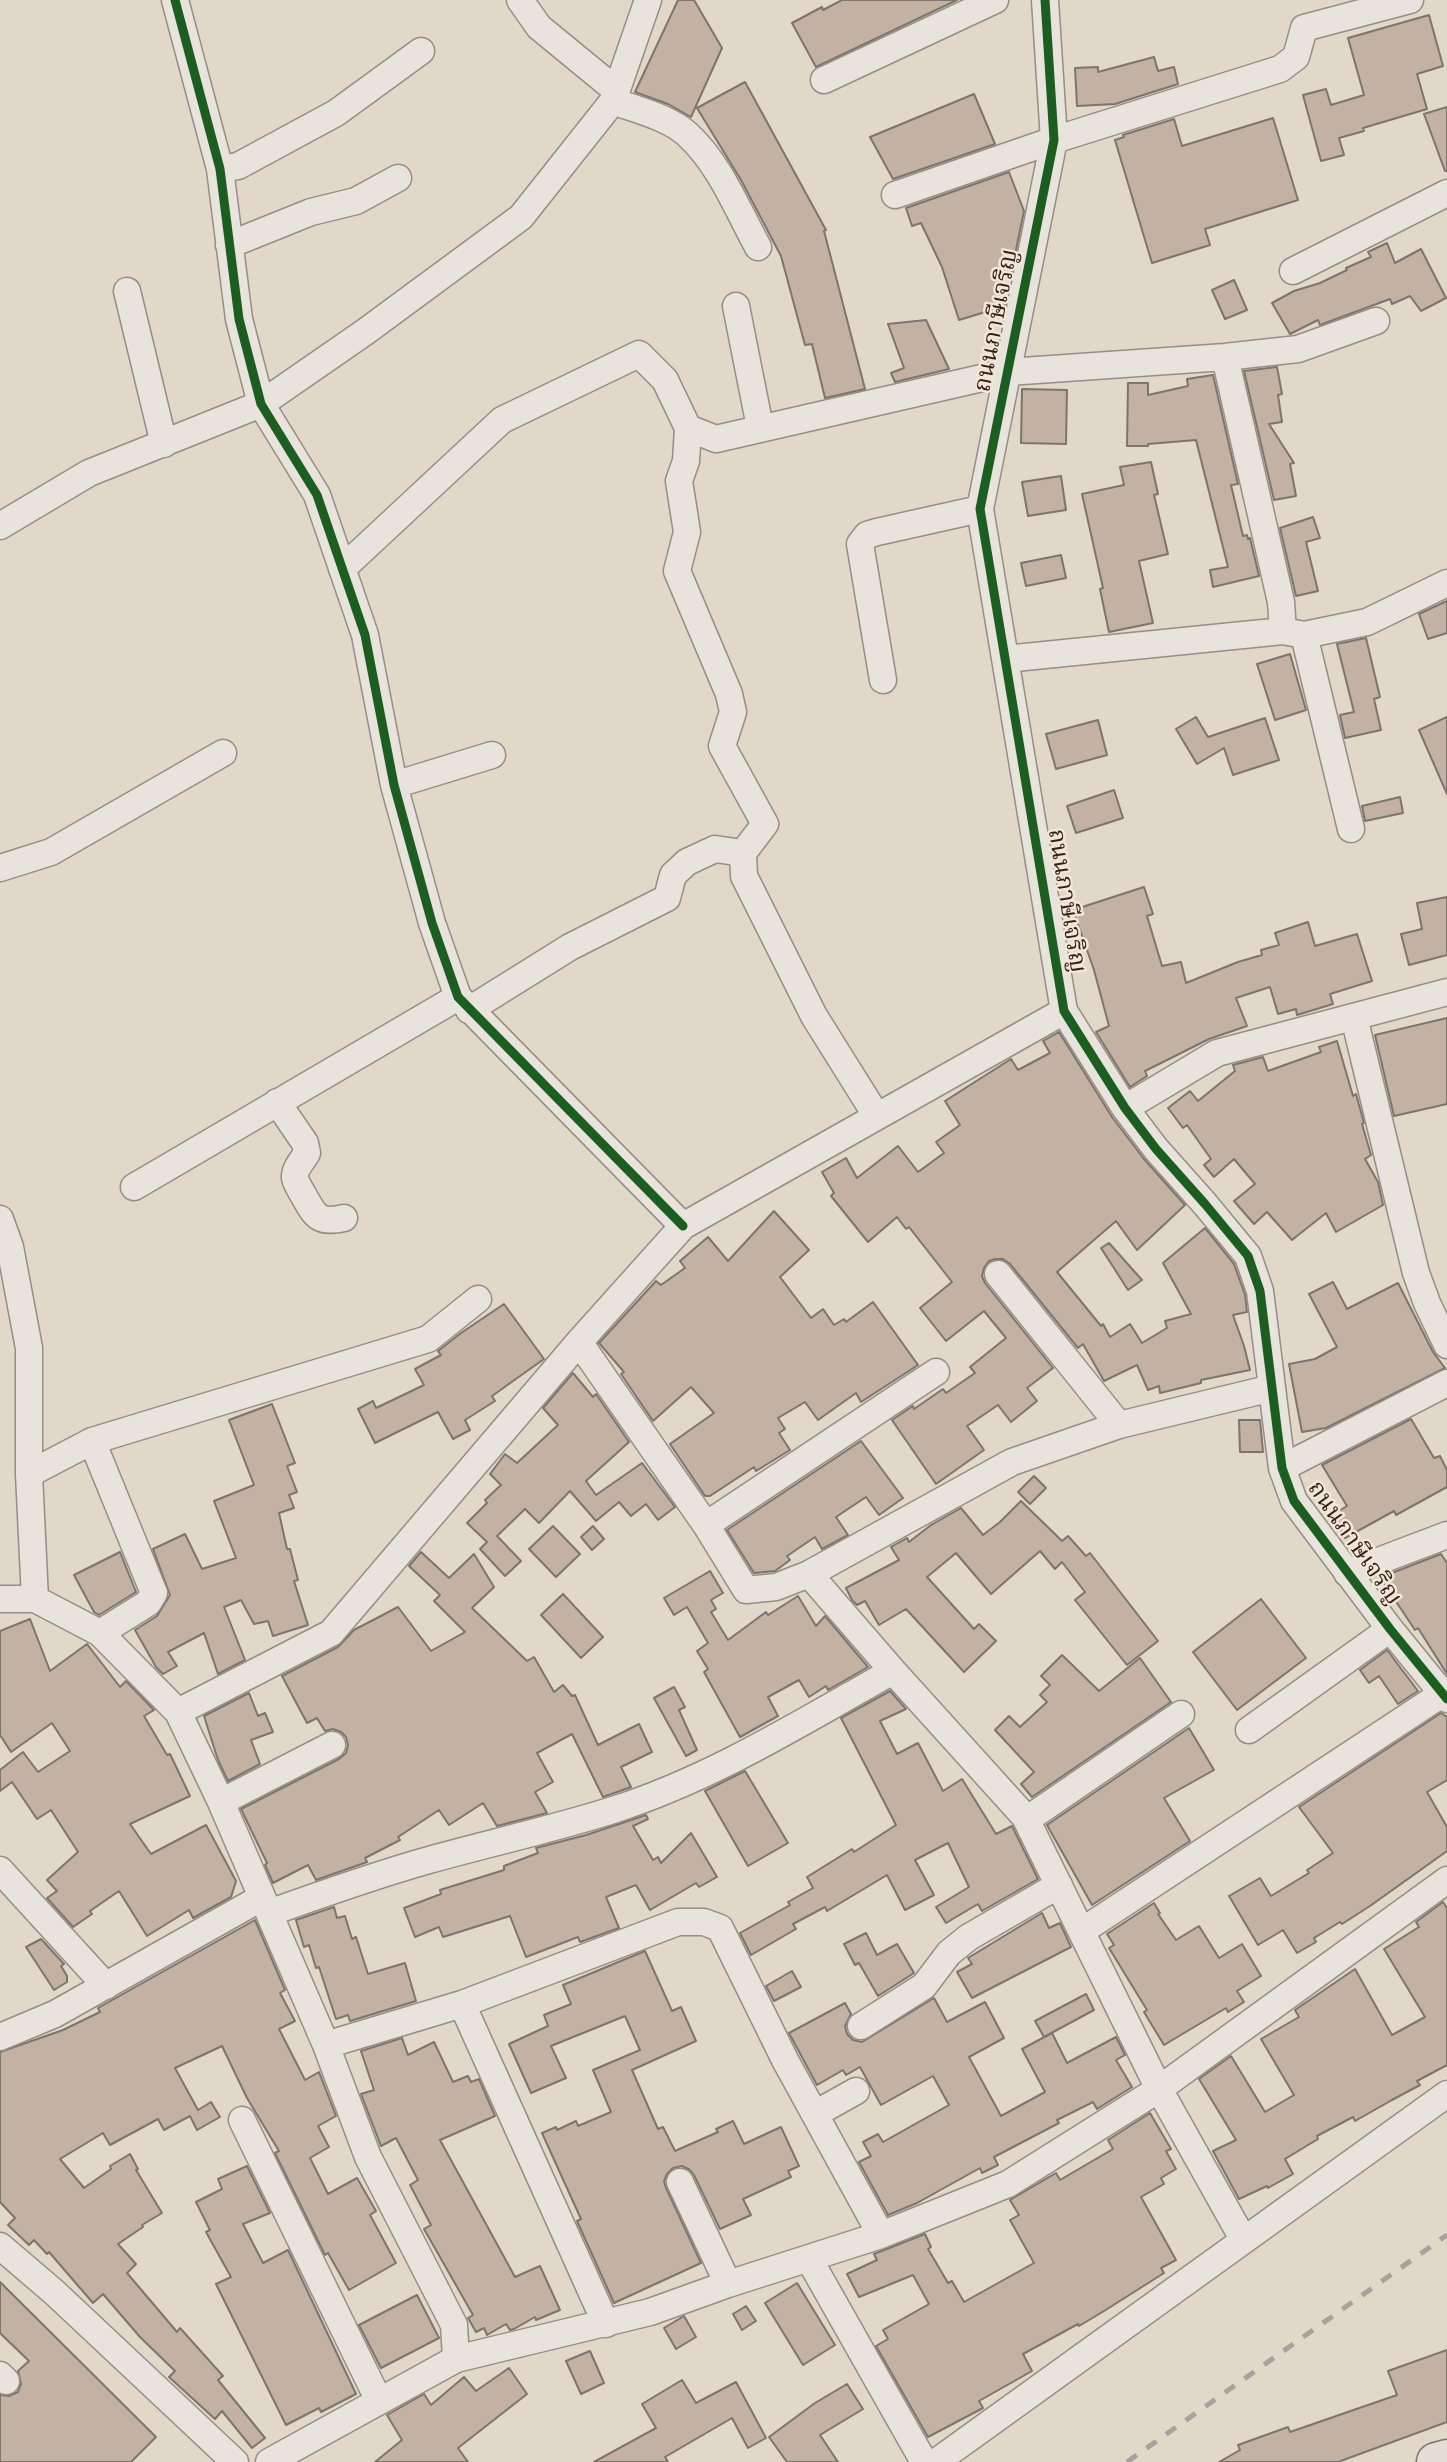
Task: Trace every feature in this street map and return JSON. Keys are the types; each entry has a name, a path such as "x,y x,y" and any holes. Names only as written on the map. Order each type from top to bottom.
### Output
{"highway":[{"path":"1436,2462 1447,2459"}],"street":[{"path":"175,0 220,169 239,319 261,404 317,495 365,635 394,785 432,923 463,1004 683,1226"},
{"path":"520,0 539,27 615,96 686,133 713,163 758,247"},
{"path":"0,526 89,473 261,404 365,332 521,217 615,96 648,0"},
{"path":"824,80 995,0"},
{"name":"ถนนภาษีเจริญ","path":"1045,0 1054,140 980,509 1063,1011 1125,1108 1156,1149 1248,1256 1260,1292 1282,1468 1294,1501 1390,1629 1445,1696"},
{"path":"895,195 1054,140 1280,69 1296,57 1304,28 1410,0"},
{"path":"220,169 238,166 336,114 421,51"},
{"path":"229,245 311,212 356,201 398,178"},
{"path":"1293,271 1447,193"},
{"path":"127,291 164,444"},
{"path":"736,306 760,427"},
{"path":"688,428 716,439 1008,372 1225,358 1298,349 1376,321"},
{"path":"342,569 502,420 639,354 665,380 688,428 686,461 679,481 687,532 677,570 731,703 733,712 722,747 765,824 743,853 744,876 814,1016 876,1115"},
{"path":"1225,358 1281,602 1294,633 1351,830"},
{"path":"883,680 860,544 867,535 877,532 980,509"},
{"path":"1005,659 1294,633 1367,622 1447,583"},
{"path":"0,868 51,852 223,752"},
{"path":"394,785 492,755"},
{"path":"135,1187 276,1102 667,898 673,875 687,862 715,849 743,853"},
{"path":"1125,1108 1217,1053 1447,992"},
{"path":"178,1712 331,1633 579,1342 683,1226 1063,1011"},
{"path":"1354,1017 1416,1273 1447,1345"},
{"path":"276,1102 305,1143 307,1153 296,1169 295,1177 313,1214 322,1219 344,1218"},
{"path":"0,1219 10,1247 29,1348 29,1474 35,1599"},
{"path":"998,1274 1119,1425"},
{"path":"29,1474 92,1441 428,1339 478,1299"},
{"path":"579,1342 706,1525 746,1590 775,1587 809,1574 1012,1462 1119,1425 1272,1388"},
{"path":"706,1525 936,1372"},
{"path":"1282,1468 1447,1382"},
{"path":"92,1441 155,1592 148,1603 100,1633"},
{"path":"1347,1573 1447,1535"},
{"path":"809,1574 1025,1817 1159,2089 1243,2239"},
{"path":"0,1599 35,1599 100,1633 178,1712 221,1802 326,2045 368,2157 454,2325 456,2359"},
{"path":"1249,1730 1390,1629"},
{"path":"0,2037 55,2014 265,1905 342,1887 426,1861 614,1810 684,1783 747,1753 893,1671"},
{"path":"1082,1931 1445,1696"},
{"path":"1025,1817 1042,1809 1181,1714"},
{"path":"221,1802 332,1745"},
{"path":"0,1870 106,1986"},
{"path":"269,2462 456,2359 650,2312 881,2235 1008,2184 1159,2089 1447,1880"},
{"path":"861,2026 924,1986 948,1953 969,1937 1059,1885"},
{"path":"326,2045 462,2004 678,1922 704,1922 720,1928 785,2060 881,2235"},
{"path":"462,2004 606,2324"},
{"path":"815,2114 856,2091"},
{"path":"936,2462 1447,2094"},
{"path":"242,2120 379,2401"},
{"path":"680,2182 728,2284"},
{"path":"0,2246 55,2293 235,2462"},
{"path":"809,2259 925,2462"}],"building":[{"path":"678,0 694,0 722,48 691,117 668,104 635,92"},
{"path":"842,0 957,0 816,67 792,23"},
{"path":"1429,15 1443,66 1417,74 1427,109 1339,138 1344,155 1321,161 1303,95 1326,89 1331,105 1364,95 1348,38"},
{"path":"1154,57 1158,71 1174,67 1178,84 1115,104 1077,106 1075,68 1098,67 1098,72"},
{"path":"745,82 826,230 824,231 865,389 825,398 812,344 805,345 781,256 741,180 697,108"},
{"path":"974,94 995,144 893,179 870,137"},
{"path":"1447,107 1447,171 1445,171 1424,114"},
{"path":"1273,118 1298,200 1205,229 1210,245 1152,263 1115,140 1174,119 1182,146"},
{"path":"1009,172 1024,211 1011,274 998,281 1005,306 959,320 942,267 921,223 912,226 906,208"},
{"path":"1387,243 1395,263 1421,249 1446,298 1421,311 1410,296 1392,304 1390,299 1320,325 1318,320 1290,334 1272,303 1294,291 1320,283 1347,270 1346,268 1371,257 1368,252"},
{"path":"1234,280 1247,310 1225,319 1212,290"},
{"path":"926,320 949,369 895,382 891,373 904,368 888,324"},
{"path":"1277,367 1282,394 1278,395 1282,422 1269,424 1294,463 1290,464 1296,496 1274,500 1244,371"},
{"path":"1213,375 1238,484 1231,485 1243,536 1250,538 1259,576 1213,587 1210,570 1228,567 1196,440 1127,446 1128,383 1148,383 1148,395 1188,386 1187,379"},
{"path":"1022,389 1067,390 1066,444 1021,443"},
{"path":"1151,462 1158,494 1154,495 1168,554 1139,561 1153,623 1109,632 1100,589 1103,588 1082,494 1124,485 1120,467"},
{"path":"1061,476 1066,510 1028,516 1022,482"},
{"path":"1313,517 1320,538 1306,542 1318,591 1296,596 1280,528"},
{"path":"1061,555 1066,578 1026,586 1021,563"},
{"path":"1447,601 1447,633 1428,639 1419,614"},
{"path":"1366,638 1380,697 1374,699 1381,730 1345,738 1340,715 1354,712 1337,644"},
{"path":"1290,654 1306,710 1275,720 1257,664"},
{"path":"1196,717 1208,737 1265,718 1279,760 1233,775 1224,748 1197,764 1176,729"},
{"path":"1447,717 1447,794 1419,730"},
{"path":"1098,720 1107,755 1056,769 1046,734"},
{"path":"1114,790 1123,818 1076,833 1067,806"},
{"path":"1400,797 1403,813 1365,821 1362,806"},
{"path":"1144,887 1153,914 1147,916 1162,966 1181,962 1186,983 1262,955 1261,950 1279,945 1275,933 1308,922 1315,946 1357,934 1372,981 1330,994 1333,1004 1297,1015 1296,1009 1278,1014 1270,987 1236,998 1247,1026 1209,1039 1145,1071 1147,1076 1130,1087 1096,1032 1109,1026 1094,970 1073,910"},
{"path":"1447,897 1447,955 1409,965 1401,934 1422,929 1417,903"},
{"path":"1447,1018 1447,1104 1394,1116 1375,1035"},
{"path":"1059,1032 1112,1117 1144,1159 1185,1205 1137,1250 1116,1221 1057,1272 1101,1326 1103,1324 1110,1337 1130,1324 1142,1343 1167,1328 1165,1321 1191,1314 1163,1263 1205,1228 1234,1264 1245,1295 1247,1312 1233,1315 1250,1370 1201,1380 1201,1383 1160,1393 1159,1386 1148,1390 1137,1365 1104,1381 1083,1344 1078,1348 1010,1264 1003,1259 989,1261 982,1276 985,1283 1053,1368 1027,1388 1037,1401 1011,1422 998,1405 967,1426 984,1450 936,1484 892,1420 943,1389 946,1393 975,1373 970,1367 1006,1338 984,1311 946,1341 920,1308 952,1282 909,1227 906,1229 897,1217 868,1242 831,1196 834,1193 822,1172 846,1158 857,1178 898,1146 918,1172 944,1153 936,1142 960,1125 945,1101 1011,1059 1018,1070 1050,1053 1043,1041"},
{"path":"1337,1041 1364,1123 1362,1124 1371,1155 1365,1159 1378,1182 1383,1205 1336,1232 1326,1213 1292,1240 1267,1212 1254,1224 1234,1201 1255,1184 1234,1159 1214,1177 1204,1165 1211,1159 1187,1125 1183,1128 1168,1108 1190,1091 1198,1101 1235,1071 1233,1065 1263,1057 1268,1071 1321,1052 1319,1047"},
{"path":"774,1211 809,1250 780,1277 811,1318 823,1309 834,1325 844,1319 846,1322 873,1302 918,1365 861,1402 856,1393 818,1420 805,1402 778,1418 785,1429 779,1433 790,1450 756,1471 754,1467 710,1496 705,1496 670,1444 714,1413 691,1387 653,1421 621,1374 624,1372 599,1343 656,1281 661,1285 685,1268 680,1261 708,1237 728,1261"},
{"path":"1109,1243 1142,1280 1128,1290 1101,1248"},
{"path":"1333,1282 1347,1309 1398,1283 1433,1352 1445,1368 1326,1428 1302,1432 1289,1364 1315,1359 1337,1347 1309,1294"},
{"path":"504,1304 544,1359 492,1396 495,1401 465,1420 470,1430 453,1439 438,1412 375,1443 358,1409 373,1401 376,1408 424,1385 415,1369 441,1355 438,1351"},
{"path":"573,1373 593,1397 596,1394 629,1442 586,1481 596,1495 642,1463 675,1507 658,1520 646,1504 631,1516 619,1502 596,1521 570,1491 539,1523 525,1509 497,1536 521,1561 505,1576 480,1549 487,1542 467,1523 501,1485 490,1474 505,1454 517,1463 558,1425 543,1408"},
{"path":"272,1404 295,1463 287,1466 297,1492 289,1495 294,1508 279,1513 287,1549 290,1549 298,1580 294,1581 308,1625 273,1636 268,1621 254,1624 241,1600 224,1607 245,1660 218,1674 204,1633 168,1652 177,1666 163,1674 156,1667 135,1630 157,1616 170,1595 153,1549 185,1534 202,1569 236,1558 214,1501 254,1485 229,1420"},
{"path":"1411,1419 1434,1458 1440,1456 1447,1470 1447,1487 1396,1515 1394,1511 1345,1538 1332,1515 1347,1506 1322,1465"},
{"path":"1239,1420 1260,1420 1263,1452 1240,1452"},
{"path":"861,1441 903,1498 879,1515 866,1497 836,1517 848,1535 822,1549 815,1537 787,1556 790,1560 775,1571 754,1573 727,1530"},
{"path":"1034,1476 1046,1488 1030,1504 1018,1492"},
{"path":"1021,1501 1062,1541 1068,1536 1086,1556 1090,1553 1158,1641 1127,1665 1075,1600 1085,1592 1062,1562 1055,1569 1040,1551 991,1594 956,1553 927,1577 974,1629 979,1624 996,1641 964,1672 906,1609 879,1625 865,1601 857,1605 852,1600 846,1588 899,1560 891,1547 907,1538 909,1542 931,1525 961,1508 983,1535"},
{"path":"553,1526 580,1554 556,1577 529,1549"},
{"path":"593,1526 604,1539 592,1550 581,1537"},
{"path":"120,1552 136,1592 99,1615 94,1612 74,1575"},
{"path":"421,1552 449,1578 474,1554 494,1587 472,1608 527,1661 534,1657 554,1692 563,1685 572,1696 575,1695 598,1745 639,1724 652,1752 621,1767 631,1787 603,1797 572,1734 537,1753 553,1782 535,1792 547,1813 497,1826 483,1803 449,1825 439,1810 398,1837 400,1840 365,1858 367,1862 316,1880 308,1865 273,1883 265,1865 267,1863 241,1809 339,1759 346,1753 348,1745 341,1732 333,1729 325,1731 317,1718 307,1723 282,1676 338,1647 354,1630 398,1607 431,1651 465,1632 434,1601 440,1595 409,1566"},
{"path":"1441,1554 1447,1563 1447,1674 1418,1628 1415,1630 1381,1579"},
{"path":"710,1571 723,1593 711,1600 716,1609 711,1612 728,1640 766,1612 768,1615 798,1596 816,1626 825,1616 868,1667 828,1690 826,1686 809,1697 799,1680 768,1697 778,1716 740,1737 704,1672 708,1669 697,1651 708,1643 687,1607 674,1615 664,1598"},
{"path":"563,1594 603,1637 581,1658 541,1615"},
{"path":"1261,1599 1306,1658 1237,1710 1193,1652"},
{"path":"30,1619 50,1671 87,1644 120,1687 126,1681 154,1710 144,1716 167,1755 170,1754 190,1796 130,1824 151,1854 206,1825 236,1881 231,1897 193,1918 189,1910 147,1936 119,1891 90,1911 92,1914 73,1927 47,1898 57,1891 47,1880 78,1852 51,1810 37,1819 12,1782 0,1791 0,1770 23,1752 38,1772 70,1751 52,1723 11,1752 0,1735 0,1631"},
{"path":"1387,1650 1418,1691 1398,1704 1379,1676 1369,1683 1360,1670"},
{"path":"1062,1655 1099,1691 1140,1658 1171,1702 1032,1797 1021,1784 1034,1772 995,1730 1009,1716 1020,1727 1047,1702 1040,1695 1050,1685 1041,1676"},
{"path":"674,1687 685,1707 679,1710 697,1750 686,1756 654,1698"},
{"path":"890,1691 906,1709 880,1721 897,1754 918,1743 943,1791 962,1779 996,1834 1012,1826 1038,1879 982,1911 978,1904 946,1923 936,1907 969,1887 948,1843 915,1860 934,1895 905,1910 887,1875 827,1911 825,1907 793,1924 796,1929 751,1955 740,1933 790,1905 788,1902 813,1888 807,1877 852,1849 854,1852 896,1825 841,1718"},
{"path":"249,1693 258,1716 265,1713 273,1732 251,1740 260,1764 228,1781 218,1760 204,1716"},
{"path":"1441,1713 1447,1717 1447,1780 1427,1792 1447,1827 1447,1851 1370,1906 1314,1938 1316,1942 1297,1953 1283,1930 1258,1945 1229,1896 1260,1878 1271,1896 1309,1873 1307,1870 1333,1853 1299,1807"},
{"path":"1189,1728 1214,1770 1164,1798 1190,1841 1092,1905 1047,1825"},
{"path":"745,1771 788,1843 748,1866 705,1791"},
{"path":"646,1815 648,1819 633,1826 653,1860 658,1857 661,1863 691,1833 717,1877 699,1887 696,1883 650,1910 636,1885 606,1897 619,1928 580,1942 578,1937 526,1957 510,1916 443,1937 439,1927 415,1937 404,1908 441,1894 440,1890 504,1870 504,1866 538,1853 536,1848"},
{"path":"1443,1902 1447,1908 1447,2065 1417,2081 1420,2085 1355,2121 1353,2117 1317,2136 1318,2139 1285,2159 1293,2174 1268,2188 1267,2186 1239,2199 1213,2151 1236,2140 1199,2079 1231,2056 1265,2112 1294,2095 1261,2039 1299,2017 1295,2010 1355,1969 1392,2035 1425,2017 1384,1949 1419,1927 1416,1922"},
{"path":"1154,1903 1160,1913 1158,1914 1176,1940 1199,1926 1219,1958 1242,1944 1261,1976 1237,1991 1244,2002 1228,2012 1226,2008 1164,2045 1144,2012 1147,2010 1109,1948 1114,1945 1107,1934"},
{"path":"334,1907 337,1918 345,1916 352,1939 356,1937 368,1974 405,1963 416,2001 350,2021 348,2015 336,2019 319,1967 316,1968 309,1945 304,1947 296,1920"},
{"path":"1042,1913 1049,1928 1060,1923 1071,1947 972,1998 957,1972 972,1964 968,1958"},
{"path":"255,1920 285,1990 280,1993 295,2021 279,2029 305,2080 319,2072 336,2116 318,2126 329,2147 310,2158 328,2194 357,2178 376,2211 370,2215 396,2263 349,2290 328,2253 325,2255 275,2153 279,2151 247,2098 222,2046 175,2068 198,2110 211,2102 220,2117 197,2130 190,2116 164,2130 158,2119 110,2145 103,2133 60,2159 84,2188 111,2169 110,2166 130,2154 138,2169 136,2170 162,2213 118,2244 136,2264 127,2273 177,2332 180,2328 223,2376 218,2380 265,2438 252,2448 222,2411 215,2419 169,2377 175,2371 140,2337 103,2294 93,2303 49,2252 47,2254 34,2240 29,2245 8,2225 15,2218 0,2202 0,2052 63,2030 100,2012 98,2008"},
{"path":"866,1933 877,1955 897,1944 914,1973 878,1996 859,1963 855,1965 844,1944"},
{"path":"41,1939 64,1964 61,1966 67,1976 67,1982 54,1990 26,1947"},
{"path":"645,1951 672,2011 681,2007 696,2041 632,2070 658,2129 663,2127 675,2151 718,2132 716,2129 733,2121 744,2144 781,2127 799,2166 788,2171 791,2177 743,2199 751,2215 720,2229 694,2175 682,2166 673,2168 664,2181 666,2188 701,2263 614,2303 577,2221 581,2219 542,2133 556,2127 557,2130 576,2121 578,2126 611,2112 593,2070 640,2050 625,2016 551,2046 566,2078 531,2093 509,2044 548,2026 544,2015 571,2004 563,1985"},
{"path":"792,1971 801,1987 774,2001 766,1986"},
{"path":"1086,1994 1094,2010 1044,2037 1035,2021"},
{"path":"934,1998 947,2022 985,2002 1004,2038 969,2057 1001,2116 1045,2092 1022,2049 1052,2033 1067,2063 1116,2037 1125,2055 1116,2060 1132,2087 1097,2109 1093,2102 1057,2120 1059,2123 994,2157 998,2165 982,2173 980,2168 917,2203 888,2215 859,2162 871,2156 863,2142 878,2134 883,2142 949,2105 933,2076 881,2105 860,2067 846,2075 843,2070 817,2085 789,2033 845,2003 851,2014 845,2026 847,2034 853,2040 862,2042"},
{"path":"402,2038 408,2055 434,2042 453,2082 468,2076 471,2082 479,2079 495,2116 440,2140 515,2277 540,2266 560,2310 536,2320 535,2317 514,2329 510,2330 506,2324 487,2335 484,2328 476,2332 468,2318 473,2315 424,2229 431,2225 410,2185 418,2180 396,2138 381,2146 361,2094 374,2090 361,2051"},
{"path":"1150,2113 1171,2149 1166,2151 1176,2169 1161,2178 1164,2184 1141,2197 1176,2260 1161,2268 1164,2273 1104,2311 1023,2354 1032,2371 979,2401 983,2408 928,2437 876,2346 888,2339 883,2330 929,2304 913,2275 859,2297 847,2274 877,2260 874,2254 925,2234 931,2247 928,2249 948,2283 952,2281 964,2302 1034,2263 1010,2220 1019,2215 1010,2200 1056,2173 1060,2180 1113,2149 1108,2140"},
{"path":"247,2166 270,2213 243,2224 263,2263 288,2250 356,2394 321,2412 319,2408 286,2425 216,2284 231,2277 206,2232 210,2230 196,2202 222,2189 218,2179"},
{"path":"0,2282 156,2437 131,2462 0,2462 0,2395 9,2396 18,2392 21,2384 18,2371 29,2361 0,2333"},
{"path":"797,2283 835,2345 803,2365 765,2303"},
{"path":"417,2295 439,2338 381,2368 359,2325"},
{"path":"746,2306 756,2321 742,2330 733,2314"},
{"path":"684,2316 696,2337 676,2349 664,2328"},
{"path":"1447,2350 1447,2422 1338,2462 1219,2462 1240,2450 1238,2445 1288,2427 1290,2432 1397,2395 1388,2371"},
{"path":"590,2351 604,2383 581,2394 566,2361"},
{"path":"509,2368 527,2394 458,2448 468,2462 375,2462 402,2440 387,2415 424,2394 431,2405 464,2377 476,2391"},
{"path":"682,2380 696,2403 736,2382 766,2438 748,2448 732,2418 665,2457 668,2462 594,2462 656,2428 642,2404"},
{"path":"847,2384 863,2409 820,2435 838,2462 787,2462 769,2437 815,2403"}],"railway":[{"path":"1127,2462 1447,2235"}],"cycle path":[{"path":"175,0 220,169 239,319 261,404 317,495 365,635 394,785 432,923 458,997 683,1226"},
{"path":"1045,0 1054,140 980,509 1064,1011 1125,1108 1156,1149 1248,1256 1260,1291 1282,1468 1294,1501 1390,1629 1447,1699"}]}
